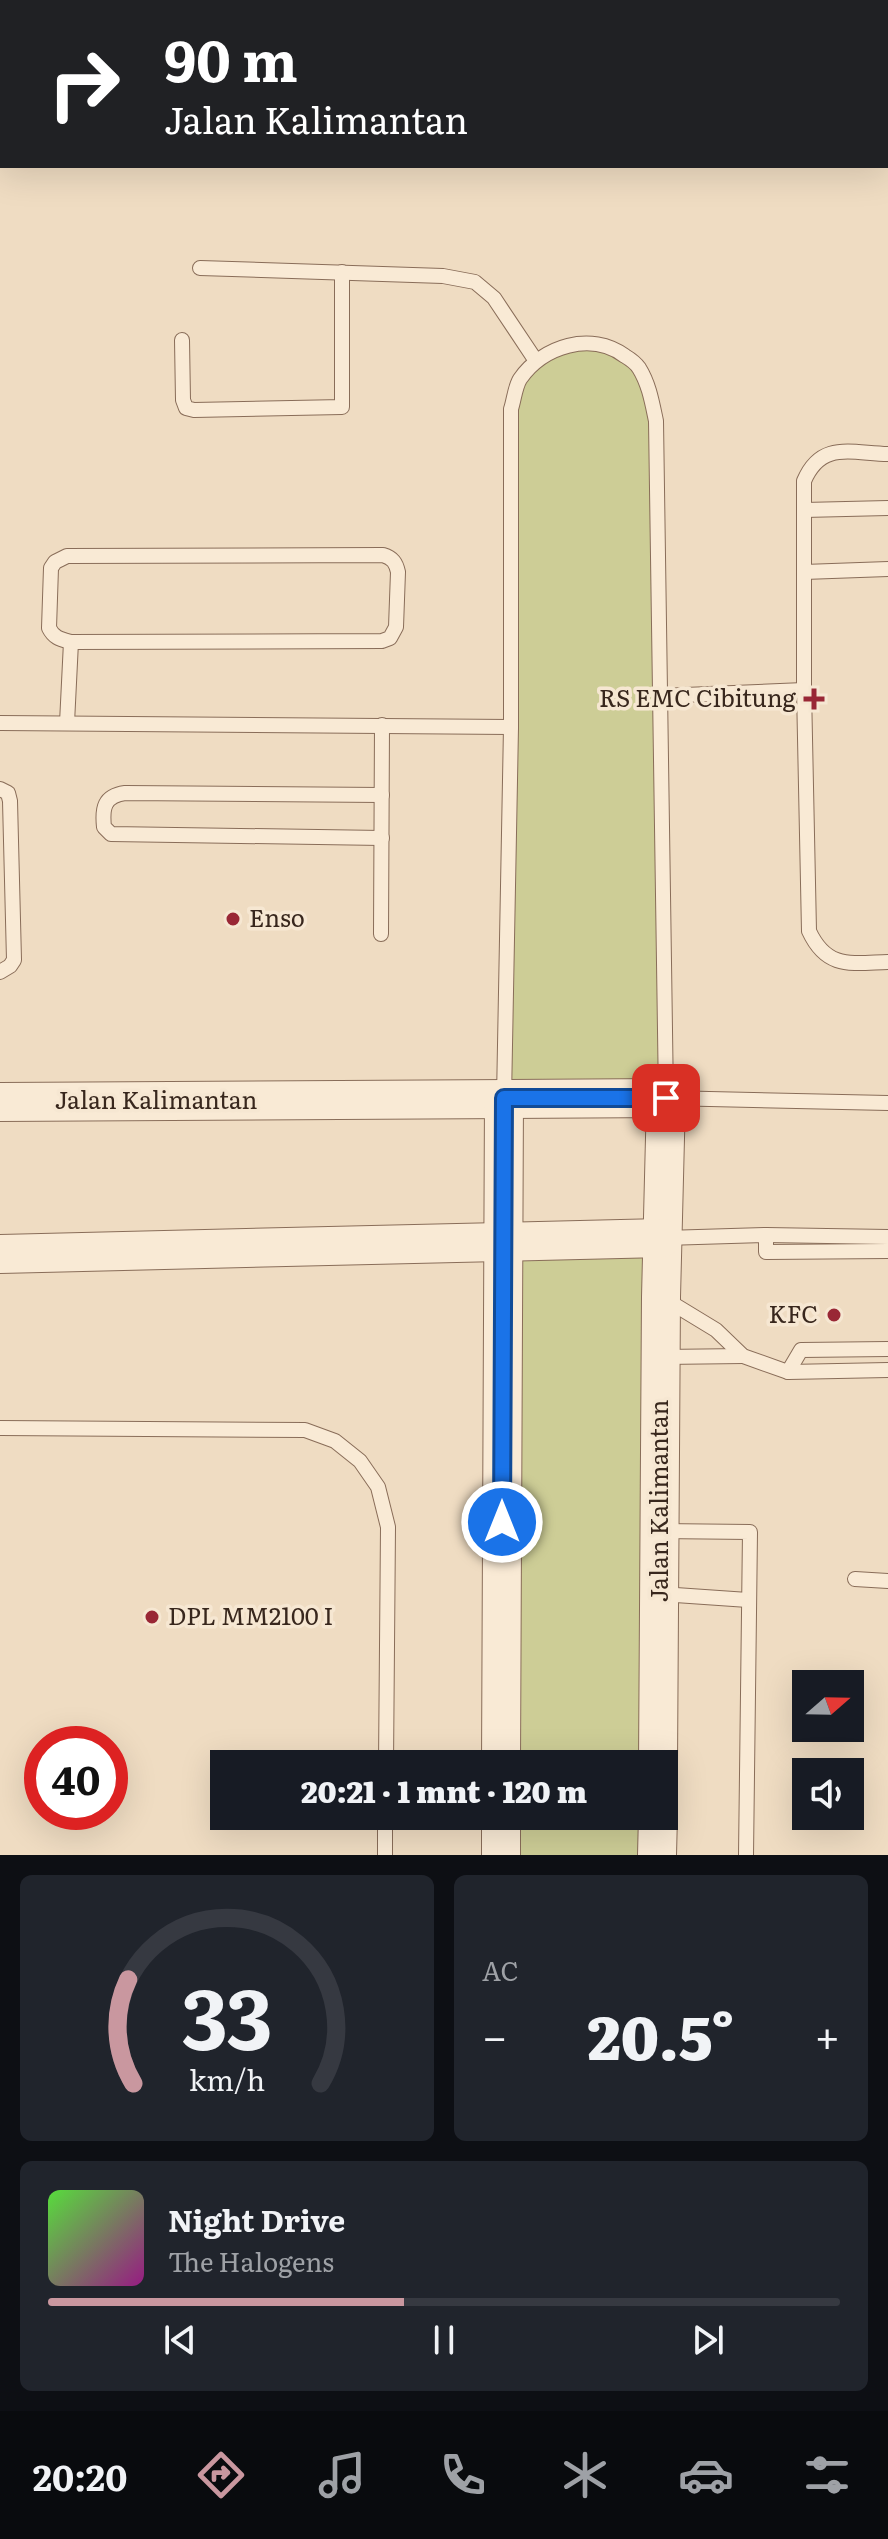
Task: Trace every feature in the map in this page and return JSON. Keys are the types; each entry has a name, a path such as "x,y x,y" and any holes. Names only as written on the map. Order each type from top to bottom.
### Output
{"street":[{"path":"501,1750 504,1098"},
{"name":"Jalan Kalimantan","path":"0,1102 666,1098 661,1297 658,1750"},
{"path":"0,1254 662,1238"},
{"path":"501,1830 501,1855"},
{"path":"657,1855 658,1830"}],"lane":[{"path":"200,268 443,276 475,282 494,298 536,361"},
{"path":"182,340 183,400 186,408 342,407 342,272"},
{"path":"504,1098 511,727 511,409 518,382 536,361 562,347 587,342 613,347 637,365 651,391 656,421 666,1098 888,1103"},
{"path":"888,454 831,452 819,457 809,468 804,481 809,931 827,957 843,963 888,962"},
{"path":"804,510 888,508"},
{"path":"383,555 391,558 398,572 396,627 390,638 382,641 71,642 53,635 48,622 51,568 67,556 383,555"},
{"path":"804,572 888,569"},
{"path":"67,723 71,642"},
{"path":"660,696 804,690"},
{"path":"0,723 511,727"},
{"path":"381,934 382,725"},
{"path":"0,789 8,793 10,801 14,960 0,972"},
{"path":"382,795 125,793 108,798 103,807 103,823 111,834 382,838"},
{"path":"662,1238 766,1235 888,1237"},
{"path":"766,1235 766,1252 888,1251"},
{"path":"661,1297 716,1330 743,1356"},
{"path":"788,1372 801,1350 888,1349"},
{"path":"661,1357 743,1356 788,1372 888,1370"},
{"path":"0,1428 305,1430 335,1441 360,1461 378,1487 388,1527 386,1750"},
{"path":"660,1531 750,1532 746,1855"},
{"path":"855,1579 888,1581"},
{"path":"659,1594 748,1600"},
{"path":"385,1830 385,1855"}],"green space":[{"path":"562,347 613,347 651,391 666,1098 504,1098 518,382"},
{"path":"662,1238 658,1750 501,1750 503,1240"},
{"path":"501,1830 658,1830 657,1855 500,1855"}],"place":[{"name":"RS EMC Cibitung","path":"814,699"},
{"name":"Enso","path":"233,919"},
{"name":"KFC","path":"834,1315"},
{"name":"DPL MM2100 I","path":"152,1617"}],"route":[{"path":"502,1522 504,1098 666,1098"}]}
